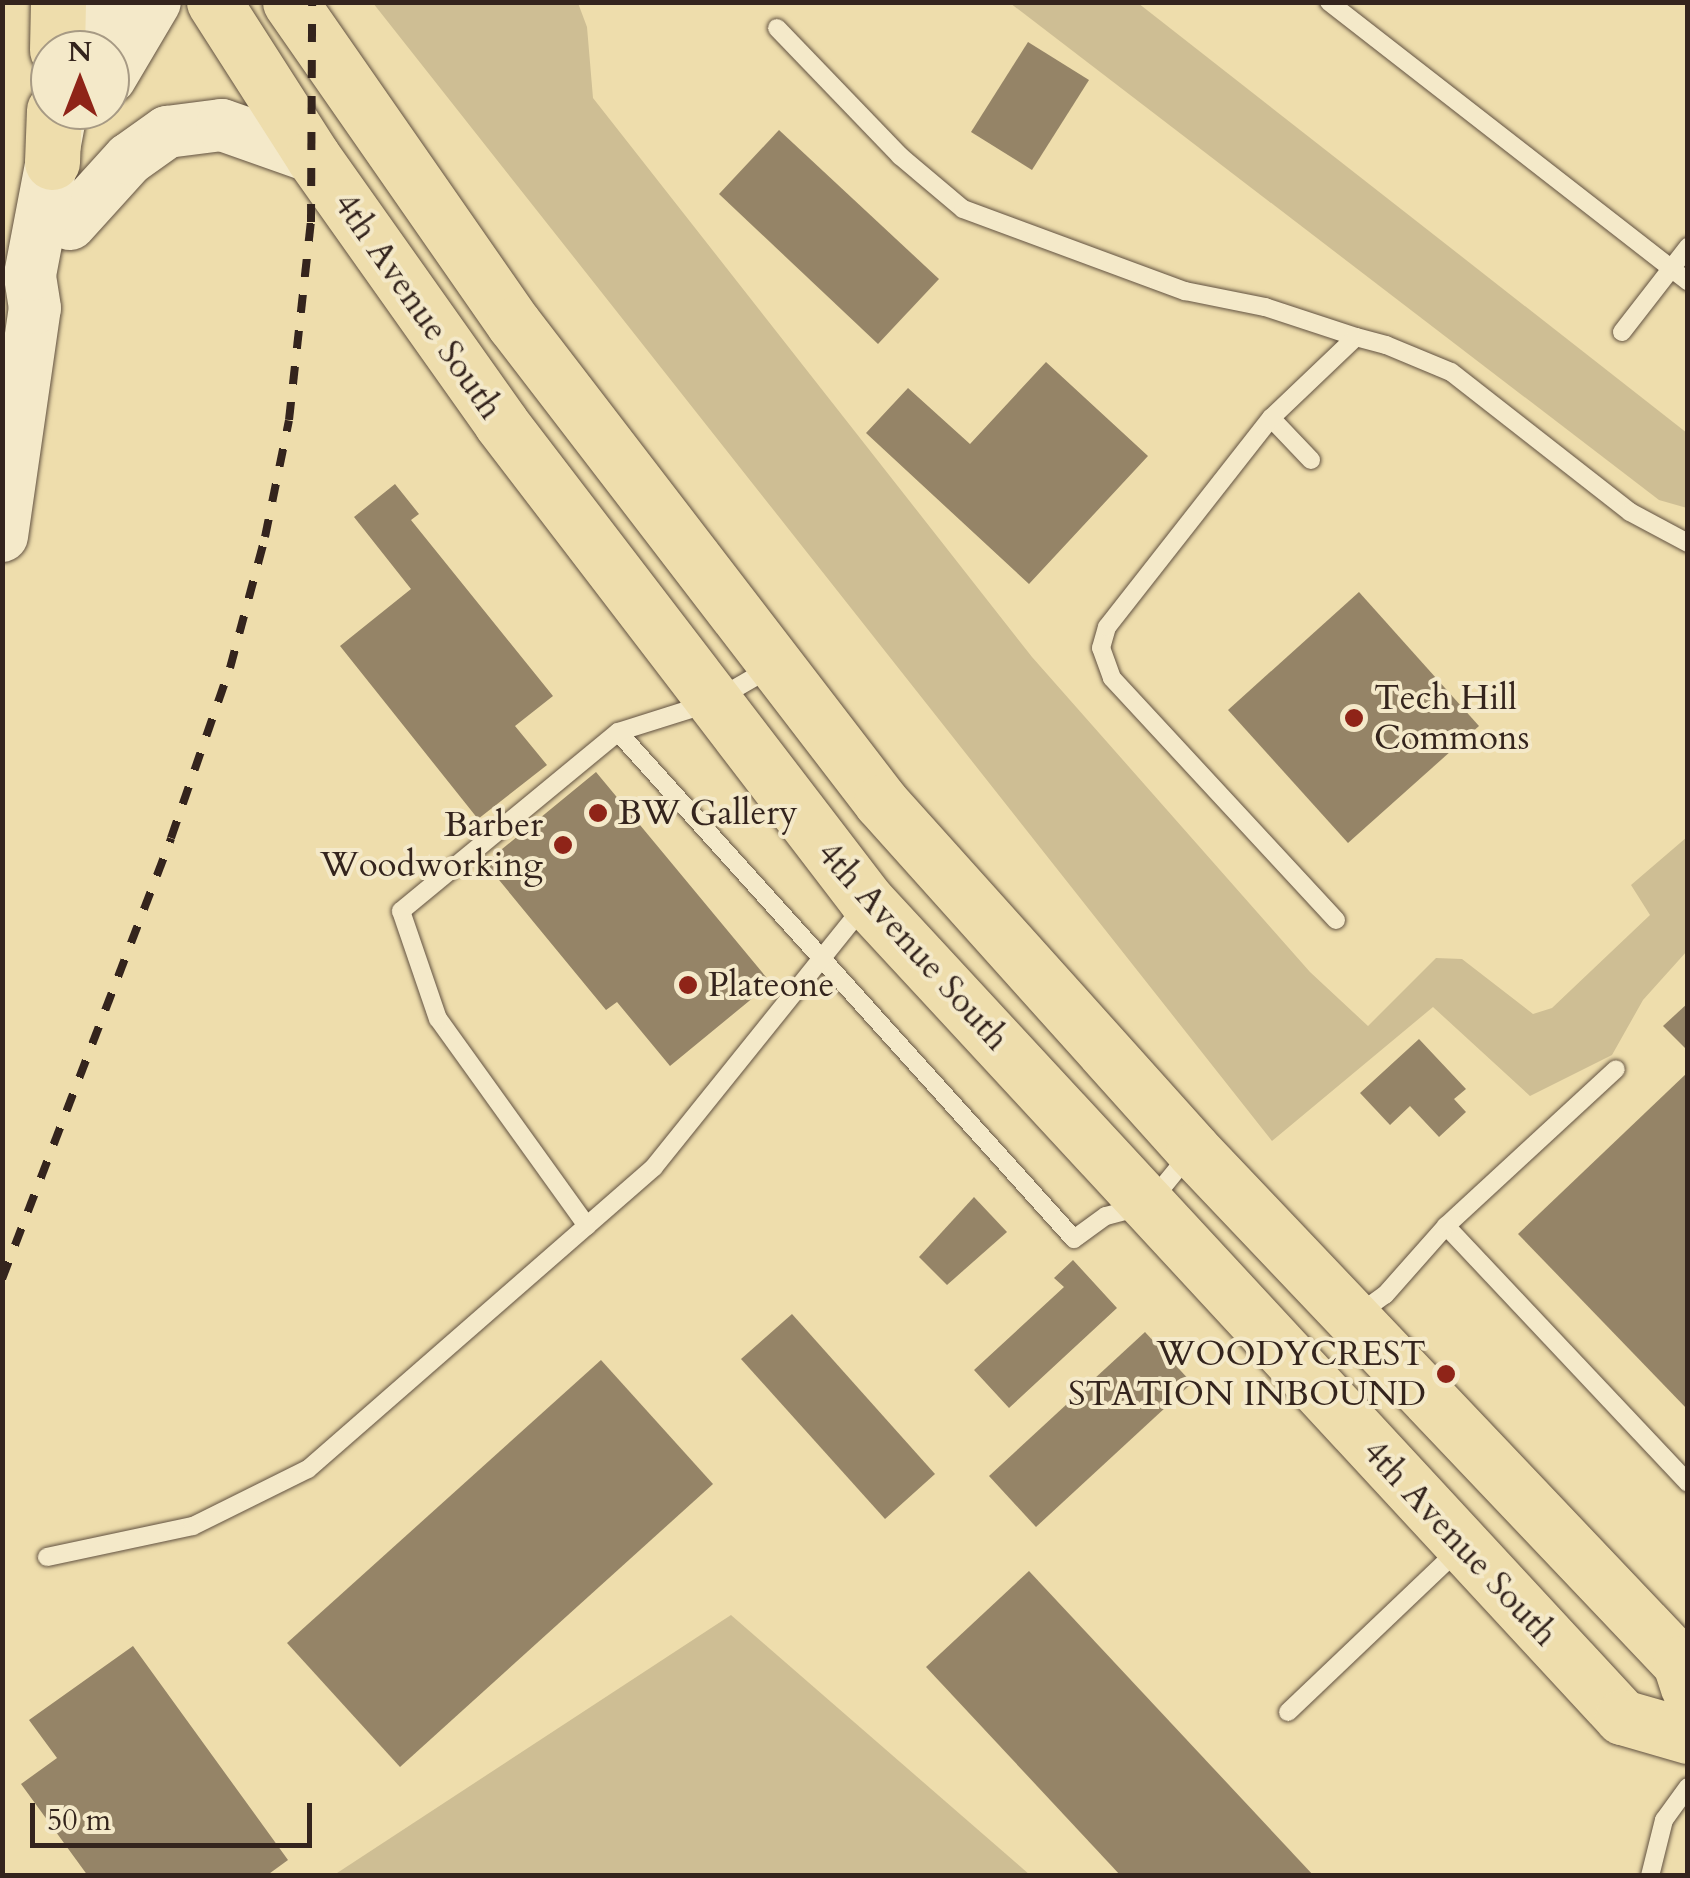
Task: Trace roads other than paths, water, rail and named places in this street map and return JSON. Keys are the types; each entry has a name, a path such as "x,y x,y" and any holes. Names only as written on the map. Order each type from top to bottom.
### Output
{"main road":[{"path":"57,30 58,2"},
{"name":"4th Avenue South","path":"214,2 313,157 710,703 867,901 1461,1548 1622,1717 1688,1736"},
{"name":"4th Avenue South","path":"290,2 502,308 880,802 1193,1150 1680,1664 1688,1688"}],"street":[{"path":"88,30 104,2"},
{"path":"130,44 155,2"},
{"path":"70,224 129,159 167,132 222,125 313,157"},
{"path":"2,536 35,308 30,275 55,130"},
{"path":"35,308 59,283 91,130"}],"lane":[{"path":"1329,2 1688,281"},
{"path":"777,28 900,156 964,209 1185,291 1266,307 1452,372 1630,512 1688,543"},
{"path":"1622,332 1688,247"},
{"path":"1336,920 1112,678 1101,648 1107,627 1271,418 1356,337"},
{"path":"1271,418 1311,460"},
{"path":"587,1226 438,1019 400,911 618,732 710,703 776,664"},
{"path":"618,732 1074,1239 1106,1216 1148,1205 1193,1150"},
{"path":"47,1557 193,1526 308,1468 654,1167 867,901"},
{"path":"1352,1318 1386,1295 1446,1226 1616,1069"},
{"path":"1446,1226 1688,1483"},
{"path":"1288,1712 1461,1548"},
{"path":"1650,1876 1664,1820 1688,1787"}],"railway":[{"path":"2,1279 171,838 230,668 265,537 289,420 311,222 312,2"}],"place":[{"name":"Tech Hill Commons","path":"1354,718"},
{"name":"BW Gallery","path":"598,813"},
{"name":"Barber Woodworking","path":"563,845"},
{"name":"Plateone","path":"688,985"},
{"name":"WOODYCREST STATION INBOUND","path":"1446,1374"}]}
